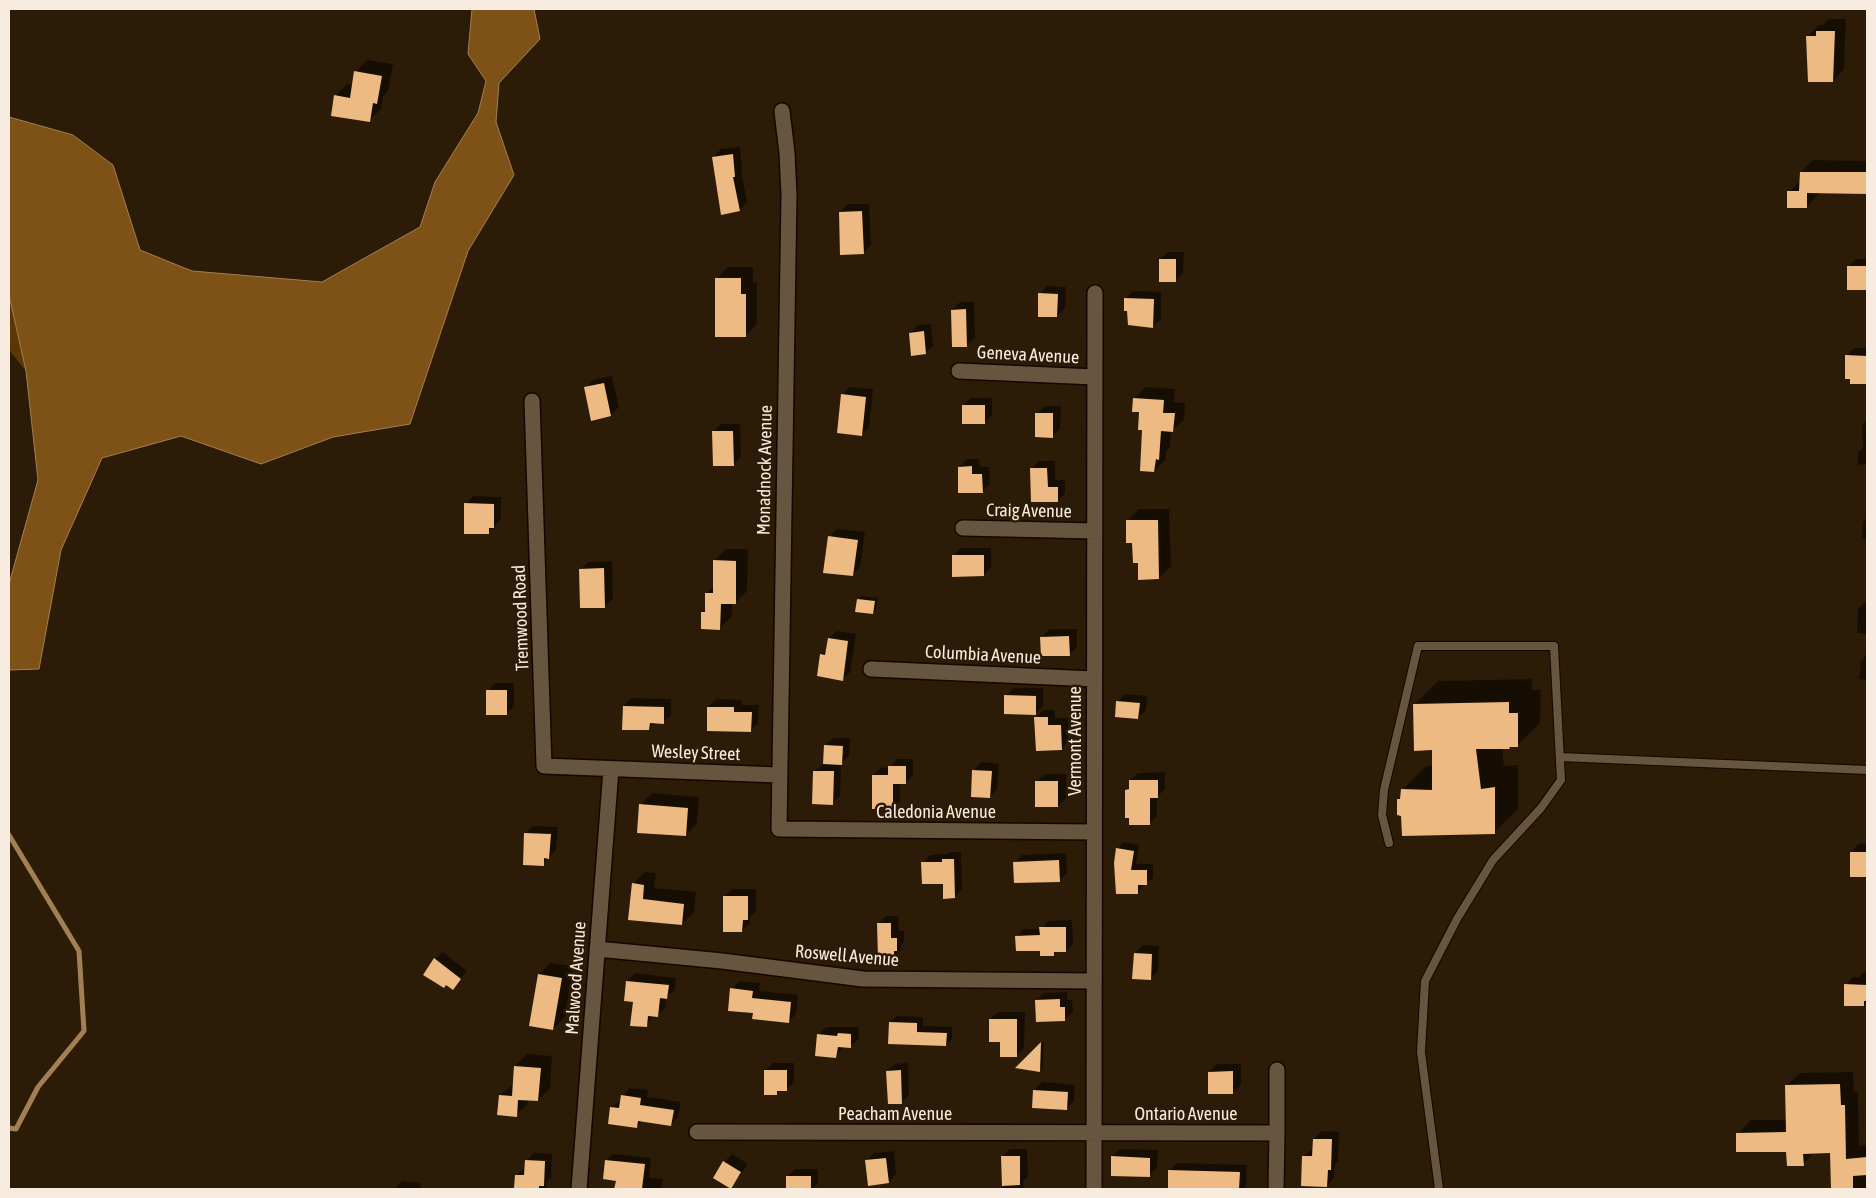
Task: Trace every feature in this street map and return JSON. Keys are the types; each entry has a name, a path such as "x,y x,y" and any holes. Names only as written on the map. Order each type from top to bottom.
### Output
{"street":[{"name":"Monadnock Avenue","path":"779,829 789,195 782,111"},
{"name":"Vermont Avenue","path":"1094,1189 1095,293"},
{"name":"Geneva Avenue","path":"959,371 1095,378"},
{"name":"Tremwood Road","path":"532,402 544,766 611,769"},
{"name":"Craig Avenue","path":"963,528 1095,531"},
{"name":"Columbia Avenue","path":"871,669 1094,679"},
{"name":"Wesley Street","path":"611,769 779,775"},
{"name":"Malwood Avenue","path":"579,1189 611,769"},
{"name":"Caledonia Avenue","path":"779,829 1094,832"},
{"name":"Roswell Avenue","path":"597,949 722,961 863,979 955,982 1094,981"},
{"path":"1276,1189 1277,1070"},
{"name":"Peacham Avenue","path":"697,1132 1094,1132"},
{"name":"Ontario Avenue","path":"1094,1132 1277,1133"}],"lane":[{"path":"1389,843 1382,815 1384,790 1418,646 1554,646 1561,780 1540,808 1493,860 1457,919 1425,981 1421,1052 1439,1189"},
{"path":"1560,758 1867,770"}],"shaded area":[{"path":"472,9 534,9 540,39 499,83 496,122 514,175 468,251 410,424 333,437 261,464 181,436 102,458 61,550 39,669 9,670 9,584 38,480 26,371 9,295 9,117 73,135 113,165 140,250 192,271 322,282 420,227 435,182 478,113 486,81 468,54"},
{"path":"9,295 26,371 9,350"}],"building":[{"path":"1816,31 1835,31 1833,82 1808,82 1806,36 1816,36"},
{"path":"354,71 382,76 377,104 373,103 370,122 331,116 334,95 350,98"},
{"path":"733,154 735,177 733,177 740,211 721,215 712,157"},
{"path":"1800,172 1867,172 1867,194 1807,193 1807,208 1787,208 1787,191 1799,191"},
{"path":"862,211 864,254 840,255 839,212"},
{"path":"1159,259 1176,259 1176,282 1159,282"},
{"path":"1847,266 1867,266 1867,290 1847,290"},
{"path":"715,278 741,278 741,294 746,294 746,337 715,337"},
{"path":"1038,293 1058,294 1057,317 1038,317"},
{"path":"1124,298 1154,299 1153,328 1128,325 1127,311 1124,311"},
{"path":"966,309 967,347 952,347 951,310"},
{"path":"924,331 926,354 911,356 909,333"},
{"path":"1845,355 1867,356 1866,384 1850,384 1850,379 1845,379"},
{"path":"604,383 611,416 591,421 584,387"},
{"path":"841,394 866,397 862,436 837,433"},
{"path":"1133,398 1164,400 1163,413 1175,413 1173,432 1161,431 1159,460 1156,459 1154,472 1140,471 1142,430 1138,430 1139,412 1132,412"},
{"path":"962,405 985,405 985,424 962,424"},
{"path":"1035,413 1053,413 1053,438 1035,437"},
{"path":"712,431 733,431 734,466 713,466"},
{"path":"972,466 972,474 982,474 983,493 958,493 958,467"},
{"path":"1030,468 1047,468 1048,487 1058,487 1058,502 1031,502"},
{"path":"464,503 494,504 494,528 489,528 489,534 464,534"},
{"path":"1126,520 1158,520 1159,579 1138,580 1138,563 1133,563 1132,543 1126,543"},
{"path":"828,536 858,540 853,576 823,573"},
{"path":"952,555 984,555 984,576 952,577"},
{"path":"713,560 736,561 736,604 721,604 720,630 701,629 701,612 705,612 705,593 713,593"},
{"path":"604,568 605,608 580,608 579,569"},
{"path":"857,599 875,601 873,614 855,612"},
{"path":"1069,636 1070,656 1041,656 1040,637"},
{"path":"828,638 848,641 843,681 817,676 820,654 825,655"},
{"path":"486,690 507,690 507,715 486,715"},
{"path":"1004,695 1036,696 1036,715 1004,714"},
{"path":"1116,701 1140,703 1138,719 1115,717"},
{"path":"1509,702 1509,713 1518,713 1518,747 1509,747 1510,749 1476,749 1481,789 1495,787 1495,834 1402,836 1401,816 1397,815 1397,799 1400,799 1401,789 1432,790 1432,750 1414,751 1413,704"},
{"path":"623,706 664,707 664,724 650,723 649,730 622,730"},
{"path":"707,707 734,707 734,712 752,712 751,732 707,731"},
{"path":"1034,717 1048,717 1048,725 1061,725 1062,750 1036,751"},
{"path":"824,745 843,746 842,765 823,764"},
{"path":"888,766 906,766 906,784 893,784 893,809 872,809 872,775 888,775"},
{"path":"972,770 992,771 990,798 971,797"},
{"path":"813,771 834,771 833,805 812,804"},
{"path":"1129,780 1158,780 1158,798 1150,798 1150,825 1129,825 1129,818 1125,818 1125,790 1129,789"},
{"path":"1035,781 1058,781 1058,807 1035,807"},
{"path":"639,804 688,808 686,836 637,833"},
{"path":"524,833 551,834 549,859 544,858 544,866 523,865"},
{"path":"1116,848 1134,851 1131,870 1147,870 1147,885 1138,885 1138,894 1116,894 1114,863"},
{"path":"1850,852 1867,852 1867,877 1850,877"},
{"path":"942,859 954,859 955,898 943,899 943,884 922,884 921,862 942,862"},
{"path":"1059,860 1060,882 1014,883 1013,862"},
{"path":"632,883 644,885 643,899 684,904 682,925 628,920"},
{"path":"723,896 748,896 748,920 743,920 742,932 723,932"},
{"path":"877,923 891,923 891,938 897,938 897,951 894,951 894,959 878,959"},
{"path":"1039,927 1066,927 1066,952 1054,952 1054,956 1040,956 1040,951 1016,951 1015,936 1040,935"},
{"path":"1134,953 1152,954 1151,980 1132,979"},
{"path":"434,958 461,979 453,990 446,985 444,988 423,975"},
{"path":"538,974 562,978 553,1030 529,1026"},
{"path":"626,981 669,985 667,999 660,998 658,1017 648,1016 647,1027 630,1026 633,1002 624,1001"},
{"path":"1844,984 1867,985 1867,1001 1864,1001 1864,1006 1844,1006"},
{"path":"730,988 753,991 752,998 791,1002 789,1023 752,1019 753,1013 728,1011"},
{"path":"1060,999 1060,1007 1065,1007 1065,1021 1036,1022 1035,1000"},
{"path":"989,1019 1017,1019 1017,1057 1000,1057 1000,1042 989,1042"},
{"path":"889,1022 917,1023 917,1032 947,1033 946,1046 888,1044"},
{"path":"838,1033 851,1034 851,1048 838,1047 836,1058 815,1056 817,1034 837,1036"},
{"path":"1041,1042 1040,1072 1015,1068"},
{"path":"514,1066 541,1068 538,1101 518,1100 517,1117 497,1115 499,1095 512,1096"},
{"path":"764,1070 787,1070 787,1091 777,1091 777,1095 764,1095"},
{"path":"901,1070 902,1104 888,1104 886,1071"},
{"path":"1233,1071 1233,1094 1208,1094 1208,1072"},
{"path":"1840,1084 1841,1105 1845,1105 1846,1159 1867,1157 1867,1175 1853,1176 1853,1189 1831,1189 1830,1153 1803,1154 1804,1166 1787,1166 1786,1152 1736,1152 1736,1133 1786,1132 1785,1085"},
{"path":"1033,1090 1068,1092 1067,1110 1032,1108"},
{"path":"621,1095 641,1098 640,1105 674,1110 671,1126 638,1121 637,1128 608,1124 610,1107 619,1108"},
{"path":"1313,1139 1332,1139 1331,1170 1328,1170 1327,1187 1301,1186 1302,1156 1312,1156"},
{"path":"1001,1156 1020,1156 1020,1185 1002,1186"},
{"path":"1111,1156 1150,1158 1150,1177 1111,1176"},
{"path":"886,1158 889,1183 868,1186 865,1160"},
{"path":"525,1160 545,1161 544,1186 539,1186 539,1189 514,1188 515,1175 524,1175"},
{"path":"605,1160 645,1164 642,1189 614,1189 616,1181 603,1179"},
{"path":"723,1161 741,1172 731,1189 713,1178"},
{"path":"1168,1170 1240,1172 1239,1189 1168,1189"},
{"path":"786,1176 811,1176 811,1189 786,1189"}],"waterway":[{"path":"9,835 79,951 84,1031 38,1087 16,1129 9,1128"}]}
